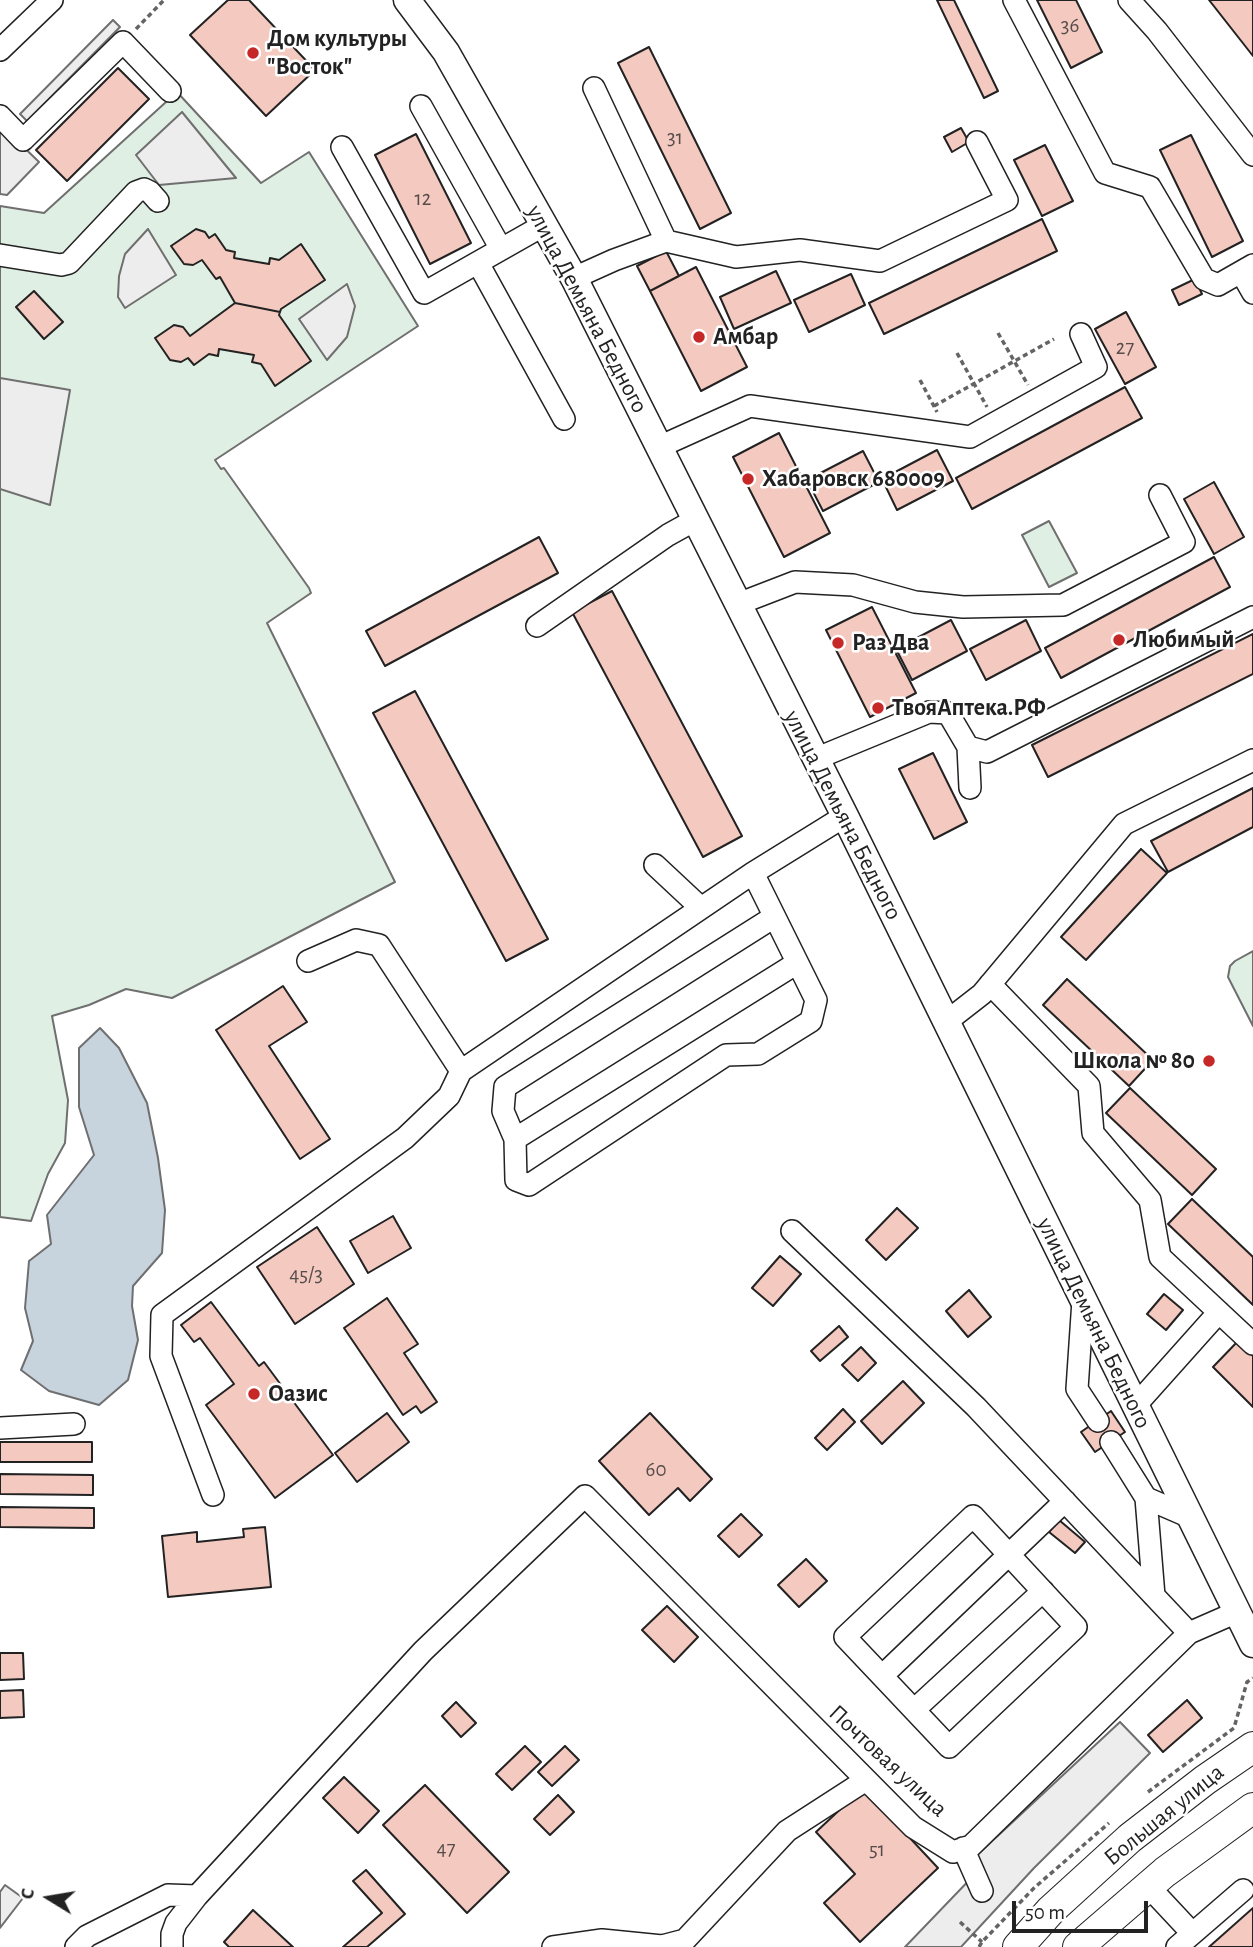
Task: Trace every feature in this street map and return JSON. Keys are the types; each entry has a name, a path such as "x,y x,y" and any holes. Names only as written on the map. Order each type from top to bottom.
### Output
{"highway":[{"name":"Большая улица","path":"1018,1947 1051,1910 1130,1838 1253,1747"},
{"name":"Большая улица","path":"1077,1947 1204,1843 1253,1808"}],"main road":[{"name":"улица Демьяна Бедного","path":"407,0 446,52 574,278 845,816 1253,1644"}],"street":[{"path":"0,50 52,0"},
{"path":"1014,0 1105,173 1150,187 1204,279 1218,285 1247,269 1253,293"},
{"path":"1129,0 1157,31 1253,155"},
{"path":"0,116 23,140 122,42 170,91"},
{"path":"594,88 666,241"},
{"path":"421,106 501,249"},
{"path":"574,278 666,241 736,257 800,250 880,261 1007,200 977,142"},
{"path":"342,147 424,293 544,225"},
{"path":"0,255 61,265 69,263 136,192 144,189 158,201"},
{"path":"478,263 564,419"},
{"path":"659,447 750,407 970,437 1096,368 1081,334"},
{"path":"738,604 795,582 853,585 915,603 963,607 1063,605 1184,542 1160,495"},
{"path":"537,626 668,535 695,520"},
{"path":"968,747 986,752 1253,617"},
{"path":"815,759 929,712 948,713 968,747 970,788"},
{"path":"946,1022 982,994 1124,824 1253,760"},
{"path":"213,1495 161,1356 162,1315 405,1138 449,1096 461,1071 753,873 845,816"},
{"path":"655,865 701,908"},
{"path":"753,873 816,1000 811,1021 758,1054 726,1055 529,1185 516,1180 515,1139 503,1111 505,1087 774,917"},
{"path":"308,961 356,940 379,945 461,1071"},
{"path":"515,1139 797,963"},
{"path":"990,984 1089,1086 1093,1133 1150,1200 1160,1257 1253,1344"},
{"path":"792,1231 976,1407 1189,1633"},
{"path":"1083,1300 1077,1389 1098,1421"},
{"path":"1135,1406 1219,1312"},
{"path":"0,1428 74,1424"},
{"path":"1111,1442 1146,1498 1154,1595"},
{"name":"Почтовая улица","path":"197,1896 424,1651 585,1496 913,1828 953,1852 963,1849"},
{"path":"1146,1498 1191,1517"},
{"path":"882,1676 1065,1502"},
{"path":"973,1516 1009,1555 1076,1627 949,1747 845,1637 973,1516"},
{"path":"914,1710 1043,1591"},
{"path":"982,1891 963,1849 971,1846 1189,1633 1237,1612"},
{"path":"553,1947 601,1940 662,1946 685,1940 787,1831 866,1780"},
{"path":"1149,1887 1185,1940 1243,1890"},
{"path":"76,1947 87,1936 157,1903 168,1895 197,1896"},
{"path":"172,1947 172,1934 176,1923 197,1896"}],"path":[{"path":"122,42 164,0"},
{"path":"998,333 1031,390"},
{"path":"934,406 1054,339"},
{"path":"957,353 990,412"},
{"path":"920,380 937,412"},
{"path":"960,1922 982,1942"}],"green space":[{"path":"177,92 261,183 309,152 418,326 215,460 221,469 224,468 309,588 311,593 267,623 395,882 172,998 126,989 89,1005 52,1016 68,1100 65,1143 48,1174 31,1221 0,1217 0,206 44,213"},
{"path":"1049,521 1077,573 1049,587 1022,535"},
{"path":"1253,951 1253,1026 1228,977 1230,966"}],"shaded area":[{"path":"113,20 120,27 27,121 20,114"},
{"path":"182,112 236,178 159,185 136,155"},
{"path":"4,128 39,162 7,195 0,194 0,132"},
{"path":"148,229 176,275 125,308 118,297 119,276 125,254"},
{"path":"347,284 355,306 347,337 327,360 299,319"},
{"path":"0,378 70,390 50,505 0,489"},
{"path":"100,1028 119,1048 147,1103 165,1210 162,1253 133,1286 132,1306 138,1340 128,1380 99,1405 49,1391 21,1370 33,1341 25,1308 29,1261 51,1244 47,1215 94,1155 79,1107 79,1048"},
{"path":"1120,1722 1150,1753 1034,1868 961,1947 905,1947 978,1871 974,1858"},
{"path":"5,1885 23,1898 0,1928 0,1892"}],"building":[{"name":"Дом культуры \"Восток\"","path":"228,0 249,0 315,70 266,116 190,35"},
{"path":"937,0 954,0 998,91 984,98"},
{"path":"1037,0 1076,0 1102,52 1071,68"},
{"path":"1209,0 1253,0 1253,56"},
{"path":"649,47 731,213 700,229 618,63"},
{"path":"118,68 149,99 67,181 36,150"},
{"path":"961,128 969,142 952,152 944,137"},
{"path":"416,134 471,243 430,264 375,155"},
{"path":"1191,135 1243,241 1212,257 1160,150"},
{"path":"1045,145 1073,201 1042,216 1014,160"},
{"path":"1042,219 1057,251 884,334 869,303"},
{"path":"196,229 205,232 209,238 215,234 226,250 235,252 234,258 269,264 270,258 279,260 301,244 325,280 280,312 235,303 220,277 216,279 202,260 193,265 184,264 171,246"},
{"path":"666,251 679,276 650,291 637,266"},
{"path":"696,267 747,367 701,391 650,291"},
{"path":"776,271 791,303 734,329 720,297"},
{"path":"851,274 865,305 809,332 794,300"},
{"path":"1195,279 1202,294 1179,305 1172,290"},
{"path":"34,291 63,322 44,339 16,307"},
{"path":"235,303 280,312 279,315 311,361 275,386 261,364 252,362 254,355 219,349 218,356 209,354 194,365 188,358 181,362 170,360 155,338 174,325 183,327 190,336"},
{"path":"1126,312 1156,367 1125,384 1095,329"},
{"path":"1125,387 1142,418 972,509 956,478"},
{"path":"779,433 830,533 784,557 733,457"},
{"path":"937,450 953,481 897,510 882,479"},
{"path":"863,451 879,482 823,511 807,480"},
{"path":"1214,482 1244,537 1214,554 1184,499"},
{"path":"539,537 558,573 385,666 366,631"},
{"path":"1214,557 1230,587 1061,678 1045,648"},
{"path":"612,591 742,836 703,857 572,612"},
{"path":"872,607 916,693 870,717 826,630"},
{"path":"951,620 967,651 912,680 896,649"},
{"path":"1026,620 1041,651 986,680 970,649"},
{"path":"1253,634 1253,674 1048,777 1032,745"},
{"path":"415,691 548,939 506,961 373,713"},
{"path":"933,753 967,822 934,839 899,769"},
{"path":"1253,788 1253,827 1168,872 1151,841"},
{"path":"1141,849 1167,873 1086,960 1061,937"},
{"path":"1067,979 1153,1060 1129,1086 1043,1005"},
{"path":"283,986 307,1022 269,1046 330,1139 300,1159 216,1030"},
{"path":"1130,1088 1216,1169 1192,1195 1106,1113"},
{"path":"1192,1199 1253,1257 1253,1305 1168,1224"},
{"path":"897,1208 918,1228 886,1260 866,1240"},
{"path":"393,1216 411,1248 368,1273 350,1241"},
{"path":"317,1227 354,1284 295,1324 257,1267"},
{"path":"780,1256 801,1274 773,1306 752,1288"},
{"path":"969,1290 991,1317 968,1337 946,1311"},
{"path":"1164,1294 1183,1310 1166,1330 1147,1314"},
{"path":"387,1298 418,1344 404,1353 437,1402 421,1413 416,1406 403,1415 344,1328"},
{"name":"Оазис","path":"211,1302 259,1366 264,1362 333,1455 275,1498 206,1405 234,1384 200,1338 194,1342 181,1325"},
{"path":"839,1326 848,1337 820,1361 811,1351"},
{"path":"1238,1341 1253,1356 1253,1407 1213,1367"},
{"path":"861,1347 876,1363 858,1381 842,1365"},
{"path":"903,1381 924,1403 882,1444 861,1421"},
{"path":"843,1409 855,1422 827,1450 815,1438"},
{"path":"1111,1411 1125,1432 1095,1452 1081,1432"},
{"path":"387,1413 409,1442 357,1482 335,1453"},
{"path":"650,1413 712,1479 690,1501 678,1488 649,1515 599,1461"},
{"path":"0,1442 92,1442 92,1462 0,1462"},
{"path":"0,1474 93,1475 93,1495 0,1494"},
{"path":"0,1507 94,1508 94,1528 0,1527"},
{"path":"741,1514 762,1535 739,1557 718,1536"},
{"path":"1059,1520 1085,1542 1075,1553 1049,1532"},
{"path":"265,1527 271,1587 168,1597 162,1536 197,1532 197,1542 244,1537 243,1529"},
{"path":"806,1559 827,1581 799,1607 778,1585"},
{"path":"667,1606 698,1637 674,1662 642,1630"},
{"path":"0,1653 23,1653 24,1679 0,1680"},
{"path":"23,1690 24,1717 0,1718 0,1691"},
{"path":"1187,1700 1202,1718 1163,1752 1148,1735"},
{"path":"456,1702 476,1723 461,1737 442,1716"},
{"path":"525,1746 541,1762 512,1790 496,1774"},
{"path":"565,1746 579,1760 552,1786 538,1772"},
{"path":"344,1777 379,1811 358,1833 323,1798"},
{"path":"425,1785 509,1872 467,1913 383,1825"},
{"path":"863,1788 938,1868 860,1942 824,1903 855,1874 816,1832"},
{"path":"558,1795 574,1812 550,1835 534,1819"},
{"path":"366,1870 405,1914 367,1947 343,1947 382,1913 353,1881"},
{"path":"1253,1908 1253,1947 1209,1947"},
{"path":"253,1910 293,1947 229,1947 224,1942"}],"place":[{"name":"Дом культуры \"Восток\"","path":"253,53"},
{"name":"Амбар","path":"699,337"},
{"name":"Хабаровск 680009","path":"748,479"},
{"name":"Любимый","path":"1119,640"},
{"name":"Раз Два","path":"838,643"},
{"name":"ТвояАптека.РФ","path":"878,708"},
{"name":"Школа № 80","path":"1209,1061"},
{"name":"Оазис","path":"254,1394"}]}
